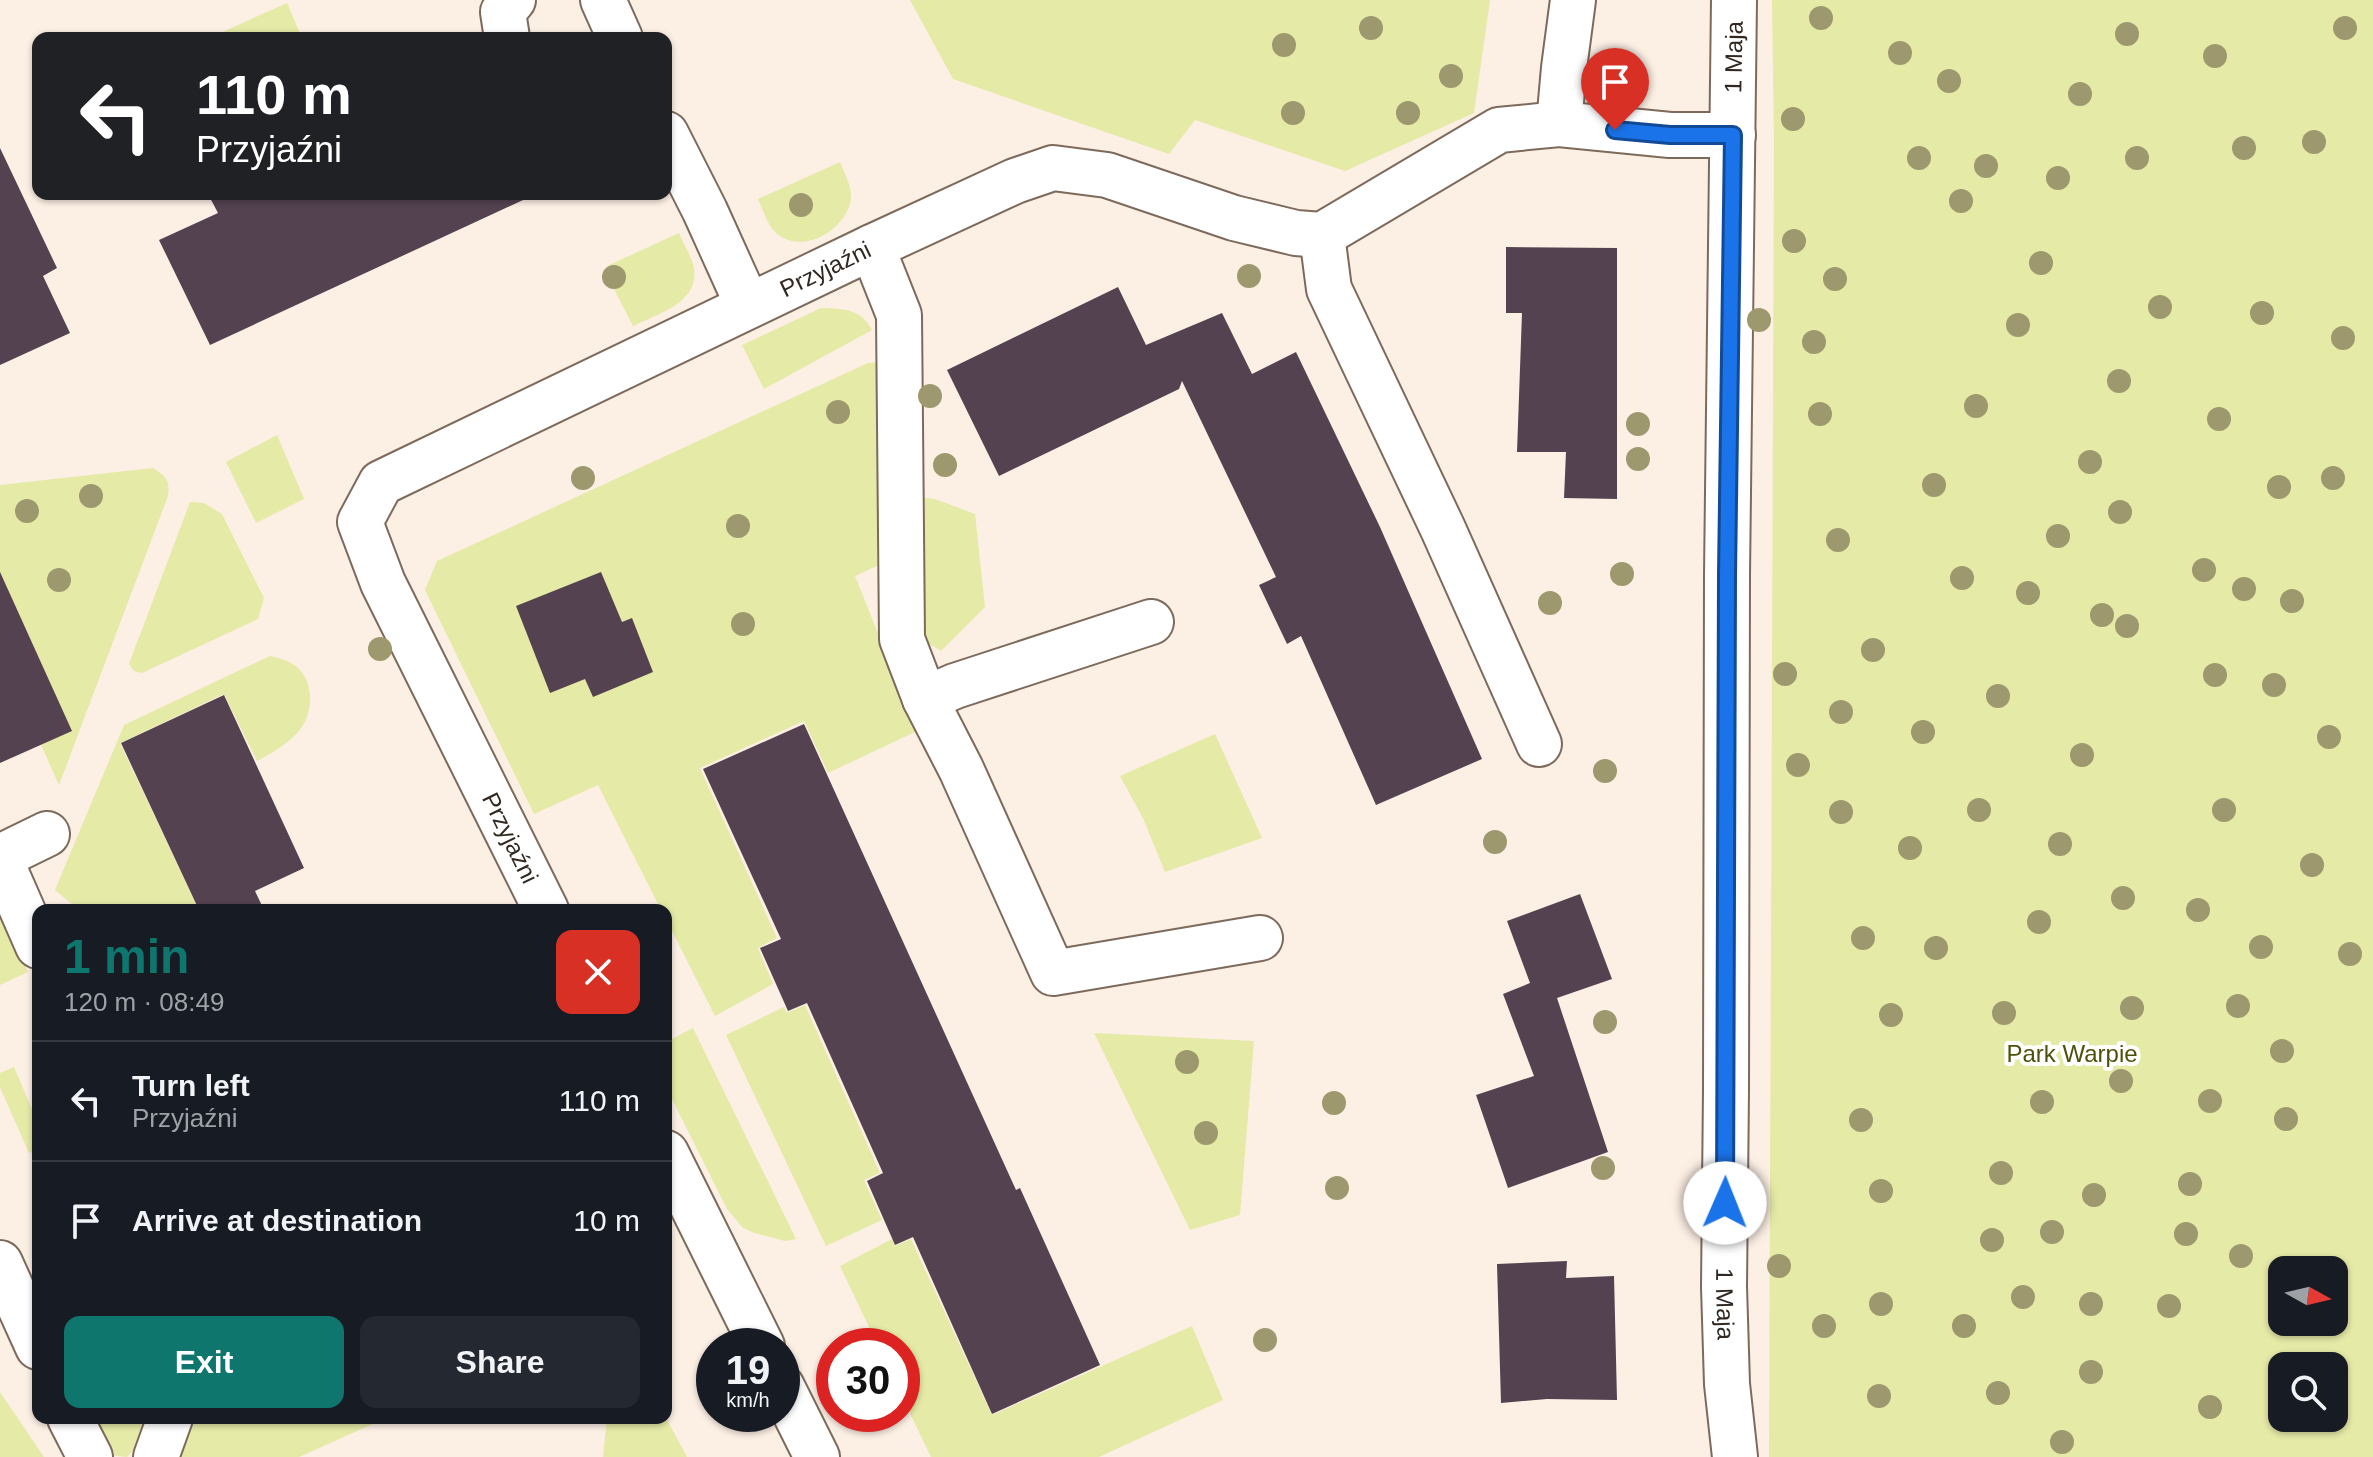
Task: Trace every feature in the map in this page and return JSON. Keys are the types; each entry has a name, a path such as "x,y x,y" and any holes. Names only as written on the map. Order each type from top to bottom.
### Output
{"street":[{"path":"506,32 503,12 513,0"},
{"path":"1559,124 1573,0"},
{"name":"1 Maja","path":"1734,0 1727,575 1724,1287 1727,1384 1735,1457"},
{"path":"1539,744 1443,529 1329,289 1322,235 1499,130 1559,124 1670,135 1733,135"},
{"path":"672,147 748,306"},
{"name":"Przyjaźni","path":"543,904 383,583 360,522 381,483 872,247 1015,181 1053,168 1107,175 1234,218 1296,233 1322,235"},
{"path":"872,247 899,315 902,639 925,699 961,769 1053,973 1260,938"},
{"path":"925,699 955,686 1151,622"},
{"path":"32,932 0,858 47,834"},
{"path":"672,1165 753,1328"},
{"path":"0,1263 32,1334"},
{"path":"800,1423 817,1457"},
{"path":"73,1424 90,1457"},
{"path":"156,1457 168,1424"}],"green space":[{"path":"910,0 1490,0 1474,113 1345,171 1195,120 1169,154 953,79"},
{"name":"Park Warpie","path":"1772,0 2373,0 2373,1457 1769,1457"},
{"path":"287,3 299,32 222,32"},
{"path":"840,162 851,198 839,224 819,238 808,241 785,239 775,232 758,199"},
{"path":"679,233 694,269 690,291 674,306 633,326 611,283 607,266"},
{"path":"821,308 857,314 872,330 764,389 742,345"},
{"path":"880,362 886,371 877,566 855,576 917,731 828,773 804,721 700,768 777,938 758,948 773,984 715,1016 672,931 672,904 658,904 598,785 534,814 425,590 437,561 868,363"},
{"path":"277,435 304,499 256,523 226,462"},
{"path":"153,468 166,479 168,496 59,785 41,745 71,730 26,629 0,640 0,485"},
{"path":"925,498 975,514 985,607 941,651 919,638 918,504"},
{"path":"190,502 204,503 222,514 264,598 258,619 142,673 134,671 129,664"},
{"path":"270,656 299,669 308,684 309,709 303,725 284,745 257,761 224,694 120,743 196,904 72,904 55,890 124,725"},
{"path":"1215,734 1262,838 1165,872 1143,818 1120,776"},
{"path":"0,914 28,972 0,985"},
{"path":"805,1005 880,1173 864,1180 882,1220 826,1246 726,1035 784,1007 787,1013"},
{"path":"693,1028 796,1239 785,1241 754,1233 742,1227 727,1209 672,1099 672,1039"},
{"path":"1094,1033 1254,1041 1240,1215 1190,1230"},
{"path":"14,1067 32,1109 32,1152 29,1153 0,1087 0,1073"},
{"path":"892,1239 895,1246 911,1239 992,1415 1192,1326 1223,1400 1099,1457 931,1457 919,1432 920,1328 869,1328 840,1266"},
{"path":"0,1392 44,1457 0,1457"},
{"path":"94,1424 143,1424 134,1449 127,1457 108,1455"},
{"path":"193,1424 373,1424 299,1457 180,1457"},
{"path":"606,1424 669,1424 687,1457 603,1457"}],"building":[{"path":"0,148 57,268 43,276 70,333 0,365"},
{"path":"211,200 523,200 210,345 159,240 218,213"},
{"path":"1506,247 1617,248 1617,499 1564,498 1566,452 1517,452 1522,313 1506,313"},
{"path":"1118,287 1146,345 1222,313 1252,374 1296,352 1380,527 1482,759 1376,805 1301,636 1287,644 1259,585 1276,577 1182,381 1179,389 999,476 947,370"},
{"path":"0,572 72,731 0,763"},
{"path":"601,572 622,622 632,618 653,672 593,697 585,679 550,693 516,606"},
{"path":"224,695 304,868 255,891 261,904 196,904 121,743"},
{"path":"804,724 1016,1190 1020,1188 1100,1365 992,1414 913,1237 895,1245 867,1181 883,1173 807,1003 788,1011 760,948 781,939 703,769"},
{"path":"1580,894 1612,979 1557,998 1608,1152 1508,1188 1476,1095 1534,1076 1503,994 1530,983 1507,921"},
{"path":"1567,1261 1566,1278 1614,1276 1617,1400 1547,1399 1501,1403 1497,1264"}],"route":[{"path":"1615,130 1670,135 1733,135 1727,575 1725,1203"}]}
